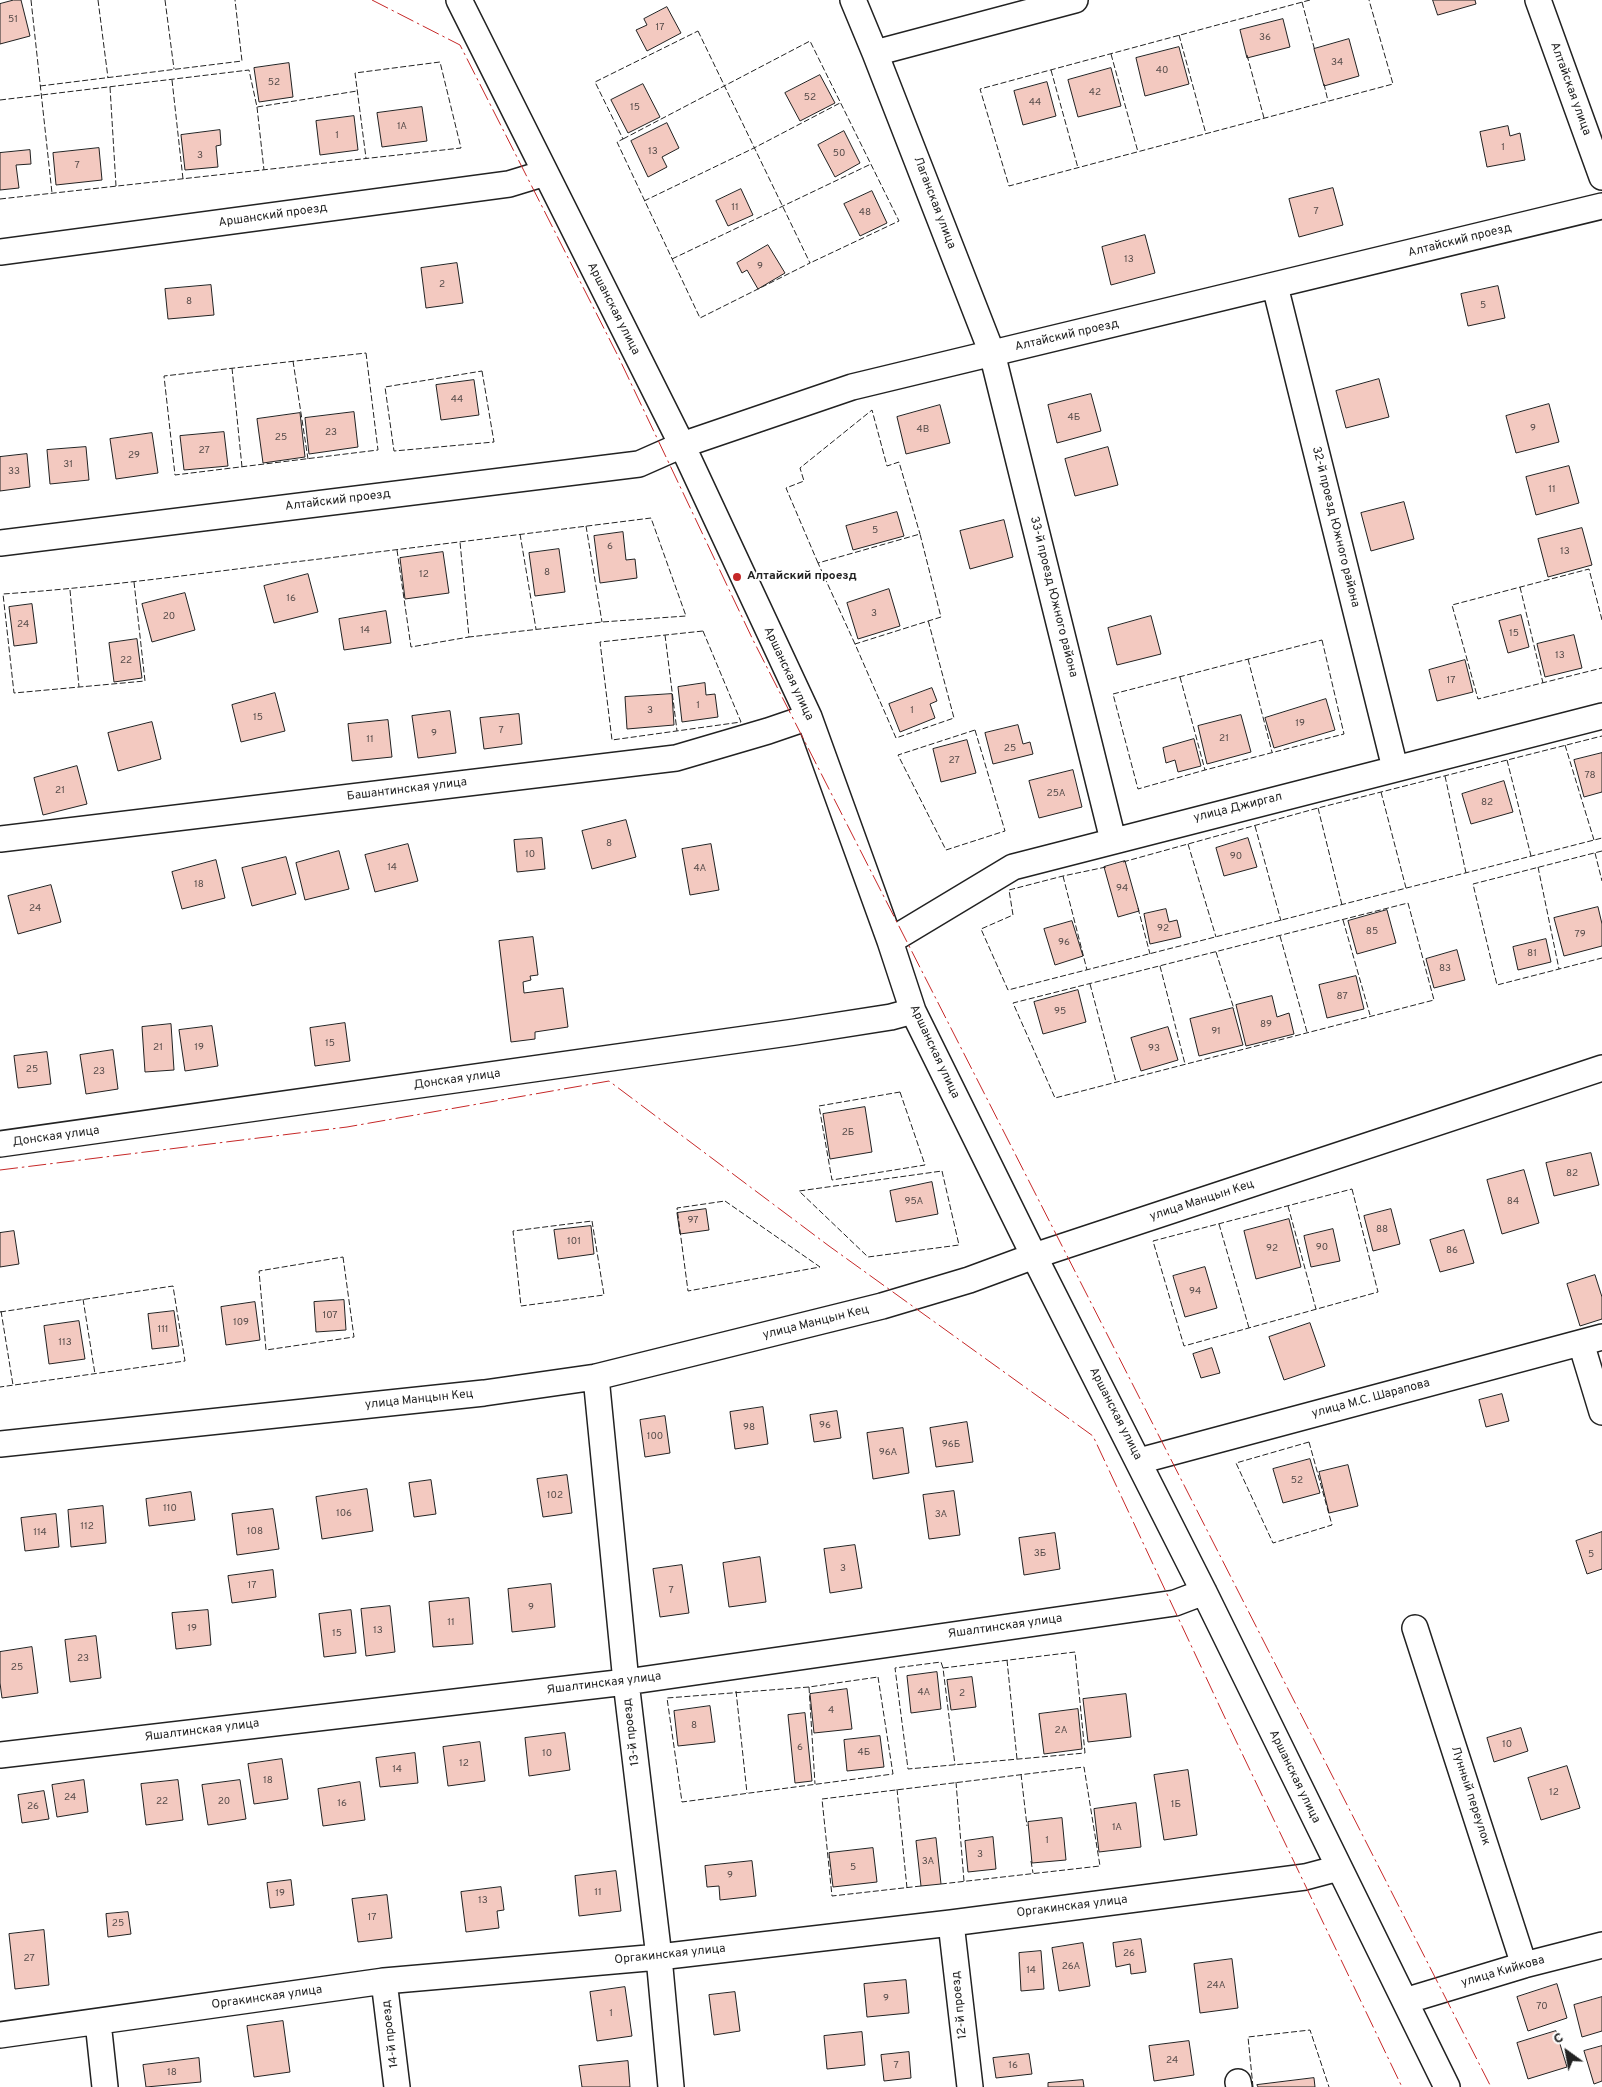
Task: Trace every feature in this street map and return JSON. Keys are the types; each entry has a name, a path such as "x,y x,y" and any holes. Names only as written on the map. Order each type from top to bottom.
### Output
{"street":[{"name":"Аршанская улица","path":"459,0 682,445 809,717 914,1011 1034,1256 1204,1592 1447,2087"},
{"name":"Лаганская улица","path":"853,0 992,353"},
{"path":"875,53 1075,0"},
{"name":"Алтайская улица","path":"1538,0 1602,177"},
{"name":"Аршанский проезд","path":"0,252 509,184 545,173"},
{"name":"Алтайский проезд","path":"0,544 639,464 682,445 852,387 1602,206"},
{"name":"32-й проезд Южного района","path":"1275,286 1395,768"},
{"name":"33-й проезд Южного района","path":"992,353 1113,840"},
{"name":"улица Джиргал","path":"890,940 1013,867 1602,716"},
{"name":"Башантинская улица","path":"0,839 676,758 809,717"},
{"name":"Донская улица","path":"0,1144 795,1032 891,1017 914,1011"},
{"name":"улица Манцын Кец","path":"0,1444 474,1394 596,1377 882,1306 968,1280 1034,1256 1602,1068"},
{"path":"1591,1340 1602,1412"},
{"name":"улица М.С. Шарапова","path":"1139,1461 1591,1340"},
{"name":"13-й проезд","path":"596,1377 626,1682 671,2087"},
{"name":"Яшалтинская улица","path":"0,1754 626,1682 1175,1603 1204,1592"},
{"name":"Лунный переулок","path":"1415,1628 1524,1965"},
{"name":"Оргакинская улица","path":"0,2034 98,2022 384,1981 658,1957 951,1923 1305,1877 1339,1868"},
{"name":"12-й проезд","path":"951,1923 970,2087"},
{"name":"улица Кийкова","path":"1405,2001 1524,1965 1602,1945"},
{"name":"14-й проезд","path":"384,1981 397,2087"},
{"path":"98,2022 105,2087"}],"building":[{"path":"21,0 30,36 0,44 0,4"},
{"path":"1433,0 1475,0 1476,4 1438,15"},
{"path":"667,7 681,33 647,51 636,30 647,25 644,19"},
{"path":"1283,19 1290,47 1247,58 1240,30"},
{"path":"1349,39 1359,76 1324,86 1314,49"},
{"path":"1179,47 1189,84 1145,96 1136,58"},
{"path":"289,63 293,97 259,102 254,68"},
{"path":"1111,68 1121,106 1078,117 1068,80"},
{"path":"820,75 835,103 800,121 785,93"},
{"path":"1047,82 1056,116 1023,125 1014,91"},
{"path":"643,84 660,117 628,133 611,100"},
{"path":"422,107 427,141 382,147 377,113"},
{"path":"354,116 358,150 320,155 316,121"},
{"path":"667,123 679,148 662,157 667,167 648,177 631,141"},
{"path":"1508,126 1510,136 1520,133 1525,160 1487,167 1480,132"},
{"path":"220,130 221,145 216,146 218,167 185,170 181,135"},
{"path":"844,131 860,163 835,177 818,145"},
{"path":"99,148 102,180 56,185 53,153"},
{"path":"30,150 31,164 16,165 19,188 0,190 0,153"},
{"path":"1333,188 1343,225 1299,237 1289,199"},
{"path":"741,189 753,215 728,226 716,201"},
{"path":"872,191 887,223 860,236 844,204"},
{"path":"1145,235 1155,273 1111,285 1102,247"},
{"path":"768,245 785,273 758,289 747,270 742,273 737,263"},
{"path":"457,263 463,303 426,308 421,268"},
{"path":"211,285 214,315 168,319 165,289"},
{"path":"1498,286 1505,318 1468,326 1461,294"},
{"path":"1379,379 1389,417 1346,428 1336,391"},
{"path":"474,380 479,415 441,420 436,385"},
{"path":"1091,394 1101,431 1057,443 1048,405"},
{"path":"1549,404 1559,442 1516,453 1506,416"},
{"path":"940,405 950,443 906,454 897,417"},
{"path":"354,412 358,447 309,454 305,418"},
{"path":"300,413 305,457 263,463 257,419"},
{"path":"224,432 228,466 184,470 180,436"},
{"path":"152,433 158,473 116,479 110,439"},
{"path":"86,447 89,480 50,484 47,450"},
{"path":"1108,447 1118,485 1075,496 1065,459"},
{"path":"27,454 30,487 0,491 0,457"},
{"path":"1569,466 1579,503 1536,515 1526,477"},
{"path":"1404,502 1414,539 1371,551 1361,513"},
{"path":"897,512 904,536 853,550 846,526"},
{"path":"1004,520 1013,557 970,569 960,531"},
{"path":"1582,528 1592,565 1548,577 1538,539"},
{"path":"623,532 626,560 635,559 637,578 600,583 594,536"},
{"path":"559,549 565,592 535,596 529,553"},
{"path":"443,552 449,593 405,599 400,558"},
{"path":"308,574 318,612 274,623 264,586"},
{"path":"889,589 900,626 858,639 847,603"},
{"path":"185,593 195,630 152,642 142,604"},
{"path":"32,604 37,643 14,646 9,607"},
{"path":"386,611 391,643 344,650 339,619"},
{"path":"1521,615 1529,647 1508,653 1499,621"},
{"path":"1151,616 1161,654 1117,665 1108,628"},
{"path":"1574,635 1582,668 1545,677 1537,644"},
{"path":"137,639 142,678 114,682 109,643"},
{"path":"1465,660 1473,692 1437,701 1429,670"},
{"path":"705,683 706,695 715,694 718,717 682,722 678,687"},
{"path":"932,688 937,701 930,704 935,718 900,732 889,704"},
{"path":"275,693 285,731 241,742 232,705"},
{"path":"672,694 674,725 627,729 625,697"},
{"path":"1326,699 1335,730 1274,748 1265,718"},
{"path":"450,711 456,753 418,758 412,716"},
{"path":"519,714 522,744 484,749 480,718"},
{"path":"1241,715 1251,752 1207,764 1198,726"},
{"path":"388,720 392,757 352,761 348,724"},
{"path":"152,722 161,759 118,771 108,733"},
{"path":"1018,725 1023,744 1030,742 1033,754 993,764 985,733"},
{"path":"1194,739 1201,766 1178,772 1175,760 1166,763 1163,748"},
{"path":"967,740 976,773 941,782 933,749"},
{"path":"1602,753 1602,792 1584,797 1574,760"},
{"path":"77,766 87,804 43,815 34,778"},
{"path":"1073,770 1082,807 1039,818 1029,781"},
{"path":"1504,781 1513,812 1471,824 1462,794"},
{"path":"626,820 636,857 592,869 582,831"},
{"path":"542,838 545,869 517,872 514,840"},
{"path":"1248,838 1257,867 1224,876 1216,848"},
{"path":"408,844 418,881 375,892 365,855"},
{"path":"711,844 719,890 690,895 682,849"},
{"path":"339,851 349,889 305,900 296,863"},
{"path":"286,857 296,894 252,906 242,868"},
{"path":"216,860 225,898 182,909 172,872"},
{"path":"1125,861 1139,911 1118,917 1104,867"},
{"path":"51,885 61,922 18,934 8,896"},
{"path":"1598,907 1602,924 1602,946 1564,956 1554,918"},
{"path":"1166,909 1169,922 1177,920 1181,937 1150,944 1144,914"},
{"path":"1387,910 1396,943 1357,954 1348,921"},
{"path":"1072,921 1083,956 1055,965 1044,929"},
{"path":"533,937 538,975 530,976 531,980 523,982 524,993 563,988 568,1027 535,1032 535,1039 511,1042 499,941"},
{"path":"1546,939 1551,962 1518,970 1513,947"},
{"path":"1457,950 1465,980 1434,988 1426,959"},
{"path":"1356,976 1364,1009 1327,1018 1319,985"},
{"path":"1078,990 1086,1022 1043,1034 1034,1002"},
{"path":"1272,996 1277,1017 1289,1013 1294,1034 1246,1046 1236,1005"},
{"path":"1233,1008 1243,1045 1199,1056 1190,1019"},
{"path":"345,1023 350,1061 315,1066 310,1028"},
{"path":"171,1024 174,1070 145,1072 142,1027"},
{"path":"212,1026 218,1066 185,1071 179,1030"},
{"path":"1168,1027 1178,1060 1141,1071 1131,1038"},
{"path":"113,1050 118,1089 86,1094 80,1055"},
{"path":"47,1052 51,1084 18,1088 14,1056"},
{"path":"865,1107 872,1152 830,1159 823,1114"},
{"path":"1591,1153 1599,1185 1554,1196 1546,1163"},
{"path":"1524,1170 1539,1223 1502,1234 1487,1180"},
{"path":"932,1182 938,1214 896,1222 890,1191"},
{"path":"706,1209 709,1230 680,1234 677,1213"},
{"path":"1391,1209 1400,1244 1373,1251 1364,1216"},
{"path":"1289,1219 1301,1267 1256,1279 1244,1231"},
{"path":"591,1226 594,1254 558,1259 554,1230"},
{"path":"1333,1229 1340,1261 1311,1267 1304,1236"},
{"path":"1464,1230 1474,1263 1440,1272 1430,1240"},
{"path":"14,1231 19,1264 0,1267 0,1233"},
{"path":"1205,1267 1217,1308 1185,1317 1173,1276"},
{"path":"1595,1275 1602,1297 1602,1319 1580,1326 1567,1284"},
{"path":"344,1300 346,1330 316,1332 314,1302"},
{"path":"255,1302 260,1340 226,1345 221,1307"},
{"path":"174,1311 179,1346 152,1349 148,1314"},
{"path":"79,1321 85,1359 49,1364 44,1326"},
{"path":"1310,1323 1325,1366 1284,1380 1269,1337"},
{"path":"1212,1348 1220,1373 1201,1378 1193,1354"},
{"path":"1502,1394 1509,1421 1486,1427 1479,1400"},
{"path":"763,1407 768,1444 735,1449 730,1412"},
{"path":"837,1411 841,1438 814,1442 810,1415"},
{"path":"665,1416 670,1453 645,1457 640,1420"},
{"path":"967,1422 973,1462 936,1467 930,1428"},
{"path":"903,1428 909,1473 873,1479 867,1433"},
{"path":"1310,1459 1320,1493 1283,1503 1273,1469"},
{"path":"1348,1465 1358,1506 1329,1513 1319,1472"},
{"path":"567,1475 572,1513 543,1517 537,1479"},
{"path":"431,1480 436,1514 414,1517 409,1483"},
{"path":"367,1489 373,1531 322,1539 316,1497"},
{"path":"954,1491 960,1535 929,1539 923,1495"},
{"path":"191,1492 195,1520 149,1526 146,1499"},
{"path":"103,1506 106,1543 71,1547 68,1510"},
{"path":"273,1509 279,1549 237,1555 232,1514"},
{"path":"56,1514 59,1547 25,1551 21,1518"},
{"path":"1602,1532 1602,1569 1587,1574 1576,1541"},
{"path":"1055,1533 1060,1569 1024,1575 1019,1538"},
{"path":"855,1545 862,1588 830,1593 824,1549"},
{"path":"760,1557 766,1602 729,1607 723,1563"},
{"path":"682,1565 689,1613 660,1617 653,1569"},
{"path":"273,1570 276,1597 232,1603 228,1576"},
{"path":"551,1584 555,1627 512,1632 508,1589"},
{"path":"469,1598 473,1644 433,1647 429,1602"},
{"path":"390,1606 395,1652 366,1656 361,1609"},
{"path":"208,1610 211,1645 176,1649 172,1613"},
{"path":"351,1610 356,1653 324,1657 319,1614"},
{"path":"96,1636 101,1678 70,1682 65,1640"},
{"path":"32,1647 38,1693 2,1698 0,1652"},
{"path":"937,1672 941,1709 911,1713 907,1676"},
{"path":"972,1677 976,1707 951,1710 947,1680"},
{"path":"847,1689 852,1729 814,1733 810,1694"},
{"path":"1126,1694 1131,1737 1088,1742 1083,1699"},
{"path":"710,1706 715,1742 678,1746 674,1711"},
{"path":"1078,1709 1082,1749 1044,1754 1039,1714"},
{"path":"805,1713 812,1781 795,1783 788,1715"},
{"path":"1521,1728 1528,1751 1494,1762 1487,1738"},
{"path":"565,1733 570,1770 529,1776 525,1738"},
{"path":"880,1736 884,1767 847,1771 844,1740"},
{"path":"480,1742 485,1781 448,1786 443,1747"},
{"path":"415,1753 418,1783 380,1787 376,1758"},
{"path":"282,1759 288,1799 254,1804 248,1764"},
{"path":"1567,1766 1580,1808 1541,1820 1528,1778"},
{"path":"1188,1770 1197,1835 1164,1840 1154,1775"},
{"path":"84,1780 88,1812 57,1817 52,1785"},
{"path":"178,1780 183,1820 146,1825 141,1784"},
{"path":"240,1780 246,1819 208,1825 202,1785"},
{"path":"360,1782 365,1820 323,1826 318,1789"},
{"path":"44,1791 49,1819 22,1823 18,1795"},
{"path":"1136,1803 1141,1847 1099,1852 1094,1809"},
{"path":"1062,1818 1066,1860 1032,1863 1028,1822"},
{"path":"993,1837 996,1869 968,1872 965,1841"},
{"path":"936,1838 941,1884 921,1886 916,1841"},
{"path":"873,1848 877,1882 833,1887 829,1853"},
{"path":"752,1861 756,1896 720,1900 719,1886 707,1887 705,1866"},
{"path":"616,1871 621,1911 579,1916 575,1876"},
{"path":"291,1880 294,1905 270,1908 267,1883"},
{"path":"501,1887 504,1910 497,1911 499,1928 466,1932 461,1892"},
{"path":"387,1895 392,1938 358,1942 352,1899"},
{"path":"128,1912 131,1934 108,1937 106,1914"},
{"path":"44,1930 49,1985 15,1989 9,1934"},
{"path":"1141,1939 1146,1972 1131,1974 1130,1964 1116,1967 1113,1943"},
{"path":"1083,1943 1090,1986 1059,1991 1052,1948"},
{"path":"1041,1951 1044,1989 1021,1991 1019,1953"},
{"path":"1232,1959 1238,2008 1200,2013 1194,1964"},
{"path":"906,1980 909,2013 867,2017 864,1984"},
{"path":"1557,1984 1567,2018 1528,2031 1517,1997"},
{"path":"625,1987 632,2036 597,2041 590,1992"},
{"path":"735,1992 740,2031 714,2035 709,1995"},
{"path":"1602,1997 1602,2031 1582,2037 1574,2005"},
{"path":"283,2021 290,2072 254,2077 247,2026"},
{"path":"1556,2031 1567,2067 1528,2079 1517,2043"},
{"path":"862,2032 865,2065 827,2069 824,2036"},
{"path":"1189,2041 1194,2075 1154,2081 1149,2046"},
{"path":"1602,2046 1602,2081 1594,2084 1584,2051"},
{"path":"909,2052 911,2078 884,2081 881,2055"},
{"path":"1029,2054 1032,2074 996,2078 993,2058"},
{"path":"199,2058 201,2082 146,2087 143,2065"},
{"path":"628,2061 630,2087 582,2087 579,2066"},
{"path":"1314,2078 1315,2087 1258,2087 1257,2085"},
{"path":"1083,2080 1084,2087 1048,2087 1048,2083"}],"fence":[{"path":"31,0 52,193"},
{"path":"98,0 108,78"},
{"path":"165,0 174,69"},
{"path":"40,86 242,61 235,0"},
{"path":"1310,0 980,89 1009,186 1393,84 1369,0"},
{"path":"1302,2 1315,51"},
{"path":"698,31 810,263 700,318 617,142 623,139 595,82 698,31"},
{"path":"1179,35 1206,134"},
{"path":"623,139 810,41 899,221 810,263"},
{"path":"1111,54 1138,152"},
{"path":"1247,55 1264,118"},
{"path":"0,199 461,148 440,62 355,73 366,158"},
{"path":"0,100 249,70 257,107 357,91"},
{"path":"1051,70 1078,168"},
{"path":"172,80 183,179"},
{"path":"1324,84 1328,101"},
{"path":"110,87 116,186"},
{"path":"644,201 754,148 840,103"},
{"path":"257,107 264,170"},
{"path":"672,259 871,164"},
{"path":"366,353 378,450 175,475 164,376 366,353"},
{"path":"293,361 308,459"},
{"path":"232,368 242,467"},
{"path":"482,371 494,442 394,451 385,387 482,371"},
{"path":"818,563 786,488 804,481 800,468 872,410 887,466 899,462 920,534"},
{"path":"134,582 145,681 14,693 3,594 136,581 651,518 686,616 602,622 469,637 460,542"},
{"path":"586,526 602,622"},
{"path":"520,534 536,629"},
{"path":"855,644 818,563 920,534 941,617 855,644 896,738 954,718 928,620"},
{"path":"397,550 411,647 469,637"},
{"path":"1602,620 1589,569 1452,605 1478,699 1602,668"},
{"path":"1520,587 1543,683"},
{"path":"70,590 79,687"},
{"path":"703,631 741,722 612,740 600,642 703,631"},
{"path":"665,635 677,731"},
{"path":"1322,640 1344,734 1138,789 1113,694 1322,640"},
{"path":"1248,659 1272,752"},
{"path":"1180,677 1205,770"},
{"path":"975,730 1005,831 946,850 898,755 975,730"},
{"path":"1123,862 1318,808 1602,736"},
{"path":"1565,745 1594,840"},
{"path":"1507,760 1531,856"},
{"path":"1445,776 1466,873"},
{"path":"1381,792 1406,888"},
{"path":"1318,808 1342,905"},
{"path":"1255,826 1281,921"},
{"path":"1106,867 1009,890 1013,915 981,929 1008,990 1602,838"},
{"path":"1188,844 1216,937"},
{"path":"1602,851 1473,884 1497,985 1602,958"},
{"path":"1595,853 1602,881"},
{"path":"1538,867 1559,969"},
{"path":"1063,876 1087,970"},
{"path":"1408,903 1434,1000 1055,1098 1013,1003 1408,903"},
{"path":"1138,908 1150,954"},
{"path":"1343,920 1370,1015"},
{"path":"1280,936 1307,1032"},
{"path":"1216,952 1234,1009"},
{"path":"1160,966 1185,1064"},
{"path":"1090,984 1116,1082"},
{"path":"900,1092 925,1165 832,1180 819,1106 900,1092"},
{"path":"942,1171 959,1245 868,1257 799,1191 942,1171"},
{"path":"1352,1189 1378,1292 1184,1346 1153,1241 1352,1189"},
{"path":"725,1201 820,1267 688,1291 677,1208 725,1201"},
{"path":"1288,1206 1316,1309"},
{"path":"592,1221 604,1295 521,1306 513,1231 592,1221"},
{"path":"1219,1224 1249,1328"},
{"path":"343,1257 354,1337 266,1350 259,1271 343,1257"},
{"path":"0,1312 173,1286 185,1361 0,1387"},
{"path":"83,1299 95,1374"},
{"path":"1,1311 13,1385"},
{"path":"1309,1442 1332,1525 1273,1543 1236,1463 1309,1442"},
{"path":"943,1668 941,1662 895,1668 908,1769 1085,1753 1075,1652 943,1668 955,1765"},
{"path":"1007,1660 1017,1759"},
{"path":"878,1677 893,1774 682,1802 667,1698 809,1687 878,1677"},
{"path":"809,1687 815,1784"},
{"path":"736,1691 747,1793"},
{"path":"921,1886 832,1896 822,1799 1084,1767 1100,1866 941,1884"},
{"path":"1021,1774 1027,1826"},
{"path":"956,1782 964,1881"},
{"path":"897,1789 907,1888"},
{"path":"1031,1861 1033,1873"},
{"path":"1253,2087 1248,2037 1310,2030 1329,2087"}],"power":[{"path":"372,0 460,45 618,356 753,640 1491,2087"},
{"path":"0,1170 347,1127 609,1081 829,1246 1093,1436 1226,1720 1402,2087"}],"place":[{"name":"Алтайский проезд","path":"737,577"}]}
